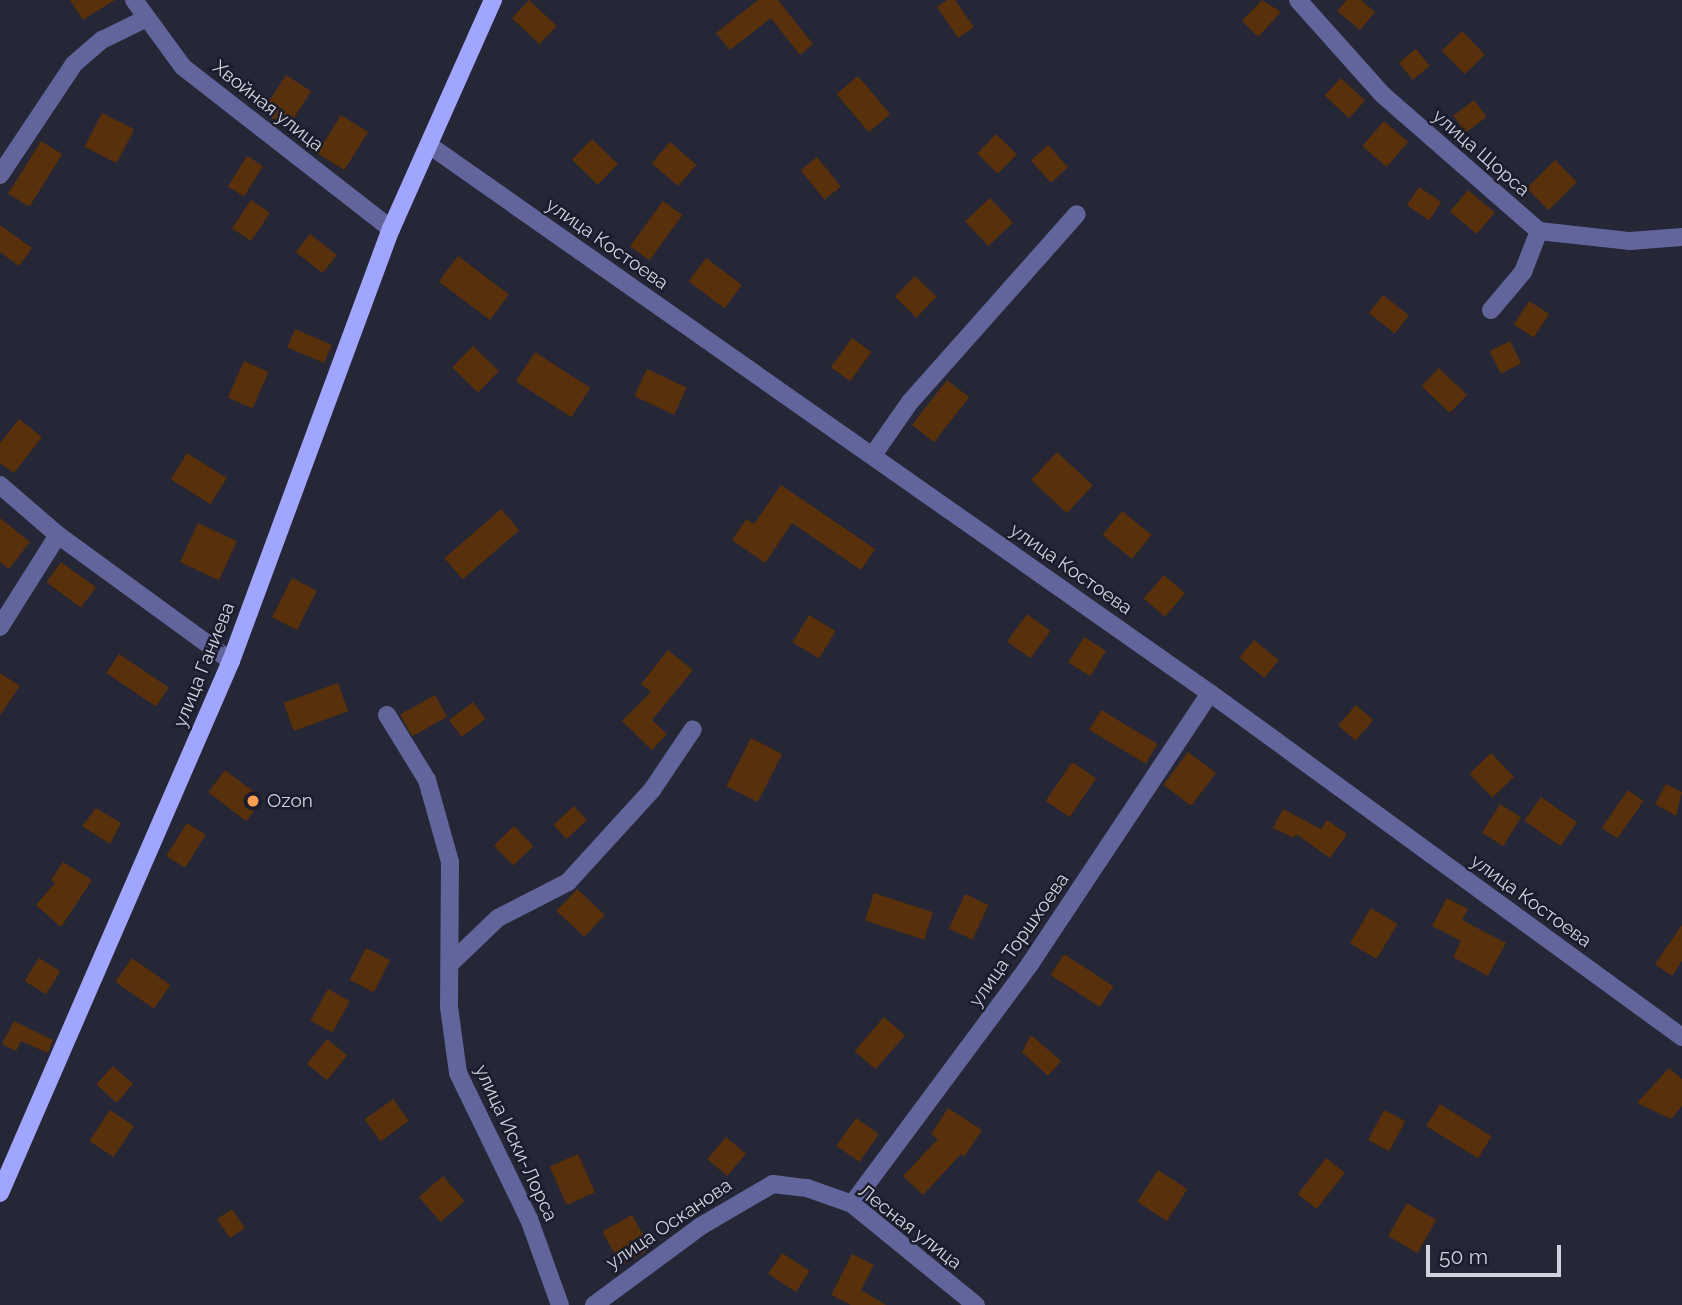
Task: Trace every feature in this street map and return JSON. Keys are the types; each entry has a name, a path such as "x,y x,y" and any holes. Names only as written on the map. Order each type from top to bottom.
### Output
{"main road":[{"name":"улица Ганиева","path":"0,1193 231,661 391,229 494,0"}],"street":[{"name":"Хвойная улица","path":"134,0 183,66 391,229"},
{"name":"улица Щорса","path":"1298,0 1383,95 1539,231"},
{"path":"0,175 74,64 102,40 147,18"},
{"name":"улица Костоева","path":"429,145 1210,693 1682,1037"},
{"path":"873,456 909,402 1077,214"},
{"path":"1491,310 1523,272 1539,231 1630,241 1682,237"},
{"path":"0,485 58,535 231,661"},
{"path":"0,627 58,535"},
{"name":"улица Торшхоева","path":"852,1204 1030,964 1210,693"},
{"name":"улица Иски-Лорса","path":"387,715 427,780 450,862 449,1007 458,1073 529,1219 561,1305"},
{"path":"451,963 498,918 568,882 652,790 693,729"},
{"name":"Лесная улица","path":"773,1184 807,1188 852,1204 976,1305"},
{"name":"улица Осканова","path":"594,1305 702,1226 773,1184"}],"building":[{"path":"70,0 115,0 83,20"},
{"path":"529,0 557,26 540,44 512,18"},
{"path":"758,0 778,0 813,44 800,55 771,18 730,50 716,33"},
{"path":"947,0 955,0 974,27 958,38 937,7"},
{"path":"1262,0 1281,12 1258,37 1242,21"},
{"path":"1347,0 1361,0 1375,12 1360,30 1337,11"},
{"path":"1462,31 1485,55 1465,74 1442,50"},
{"path":"1416,49 1430,66 1413,80 1399,63"},
{"path":"286,75 311,91 287,128 262,112"},
{"path":"858,76 890,114 869,132 837,94"},
{"path":"1341,78 1365,101 1349,118 1325,96"},
{"path":"1474,100 1487,117 1466,132 1453,116"},
{"path":"102,113 134,129 117,163 85,147"},
{"path":"341,115 368,132 344,170 317,153"},
{"path":"1384,121 1408,142 1387,167 1362,146"},
{"path":"996,134 1017,154 998,174 977,153"},
{"path":"592,139 618,164 598,185 572,160"},
{"path":"41,141 62,154 29,207 8,194"},
{"path":"670,142 696,165 678,186 652,163"},
{"path":"1048,145 1068,167 1051,183 1031,160"},
{"path":"247,156 263,166 244,197 228,187"},
{"path":"817,157 841,187 825,200 801,170"},
{"path":"1555,160 1577,182 1549,210 1527,188"},
{"path":"1419,187 1441,202 1429,220 1407,205"},
{"path":"1468,190 1495,212 1477,234 1450,211"},
{"path":"990,198 1013,223 988,246 965,221"},
{"path":"251,200 270,213 251,241 232,228"},
{"path":"663,201 682,215 650,260 630,246"},
{"path":"0,225 32,248 19,266 0,252"},
{"path":"310,234 337,255 323,273 296,252"},
{"path":"458,256 509,295 490,320 439,282"},
{"path":"706,258 742,285 724,308 689,281"},
{"path":"915,276 937,297 916,318 895,297"},
{"path":"1383,295 1409,315 1395,333 1369,313"},
{"path":"1529,301 1549,314 1534,338 1514,324"},
{"path":"295,329 332,345 324,363 287,347"},
{"path":"852,338 871,352 850,381 831,367"},
{"path":"1510,341 1521,363 1501,374 1490,351"},
{"path":"473,346 499,371 478,393 452,368"},
{"path":"535,352 590,388 571,417 516,381"},
{"path":"244,361 269,372 252,409 228,398"},
{"path":"1439,368 1467,395 1450,413 1422,386"},
{"path":"647,369 687,388 674,415 634,396"},
{"path":"947,380 969,397 934,442 912,425"},
{"path":"19,419 42,437 14,473 0,463 0,443"},
{"path":"1057,452 1093,485 1067,513 1031,480"},
{"path":"187,453 227,478 210,504 171,479"},
{"path":"781,485 875,549 861,570 792,523 765,563 732,540 746,519 754,524"},
{"path":"501,509 519,530 463,579 444,558"},
{"path":"1122,511 1152,535 1132,559 1102,535"},
{"path":"0,518 30,542 9,569 0,562"},
{"path":"198,523 237,541 219,580 180,562"},
{"path":"61,562 96,587 81,608 46,582"},
{"path":"1164,575 1185,593 1165,617 1144,598"},
{"path":"292,578 317,591 297,630 272,617"},
{"path":"1027,614 1050,631 1030,659 1007,642"},
{"path":"809,615 836,631 819,658 793,642"},
{"path":"1084,637 1106,651 1090,676 1068,662"},
{"path":"1254,640 1279,660 1264,678 1240,658"},
{"path":"668,650 693,670 652,720 667,734 652,750 622,721 651,692 641,684"},
{"path":"119,654 169,688 156,707 106,673"},
{"path":"0,673 20,686 0,715"},
{"path":"338,683 348,711 294,731 283,703"},
{"path":"435,695 447,717 412,736 400,714"},
{"path":"473,702 486,719 462,737 449,720"},
{"path":"1356,705 1373,720 1356,740 1338,725"},
{"path":"1101,710 1158,744 1146,764 1089,730"},
{"path":"751,738 782,754 758,802 726,786"},
{"path":"1188,752 1216,773 1191,806 1163,785"},
{"path":"1491,753 1514,777 1492,798 1469,774"},
{"path":"1072,762 1096,778 1070,817 1046,801"},
{"path":"225,770 263,799 246,821 208,792"},
{"path":"1666,784 1682,792 1676,816 1655,804"},
{"path":"1628,790 1644,801 1617,839 1602,828"},
{"path":"1541,797 1577,822 1560,846 1524,821"},
{"path":"1500,804 1521,817 1503,846 1482,833"},
{"path":"574,806 587,820 566,839 554,825"},
{"path":"96,808 121,823 110,844 82,826"},
{"path":"1283,809 1321,829 1327,820 1347,834 1330,858 1296,834 1294,838 1273,828"},
{"path":"187,823 206,835 185,868 166,856"},
{"path":"514,826 533,846 513,866 494,845"},
{"path":"63,862 92,880 61,927 36,905 55,883 51,880"},
{"path":"577,889 605,915 584,937 557,911"},
{"path":"874,893 933,912 924,940 865,921"},
{"path":"965,894 989,905 973,939 949,928"},
{"path":"1447,898 1468,909 1462,920 1506,943 1488,976 1453,957 1461,941 1432,926"},
{"path":"1371,908 1398,924 1376,959 1350,943"},
{"path":"1682,925 1682,961 1672,976 1655,964"},
{"path":"366,948 390,960 374,992 350,980"},
{"path":"1064,954 1113,986 1100,1007 1050,975"},
{"path":"39,958 60,971 46,994 25,981"},
{"path":"132,958 171,985 154,1009 115,982"},
{"path":"328,989 350,1001 332,1033 311,1020"},
{"path":"884,1017 905,1035 876,1069 854,1051"},
{"path":"14,1021 53,1040 48,1053 21,1041 16,1051 2,1044"},
{"path":"1031,1035 1061,1061 1048,1076 1022,1052"},
{"path":"327,1039 347,1055 327,1080 307,1064"},
{"path":"113,1066 133,1084 116,1103 96,1085"},
{"path":"1669,1068 1682,1079 1682,1106 1671,1119 1637,1103"},
{"path":"393,1099 409,1121 381,1141 365,1120"},
{"path":"1440,1104 1492,1136 1478,1158 1426,1126"},
{"path":"948,1108 982,1130 964,1157 961,1154 923,1195 903,1176 938,1139 931,1134"},
{"path":"110,1110 134,1126 113,1157 89,1141"},
{"path":"1384,1110 1405,1121 1389,1151 1368,1140"},
{"path":"856,1118 879,1134 859,1162 836,1146"},
{"path":"726,1137 746,1154 727,1176 707,1159"},
{"path":"578,1154 595,1192 567,1205 550,1167"},
{"path":"1326,1158 1345,1173 1317,1209 1298,1194"},
{"path":"1158,1170 1187,1189 1167,1221 1137,1202"},
{"path":"443,1176 465,1201 440,1222 419,1197"},
{"path":"1407,1203 1436,1220 1417,1253 1388,1236"},
{"path":"232,1209 245,1228 230,1238 217,1219"},
{"path":"632,1215 651,1249 621,1266 602,1231"},
{"path":"782,1253 810,1271 796,1292 768,1274"},
{"path":"852,1254 874,1265 861,1290 886,1305 851,1305 831,1295"}],"place":[{"name":"Ozon","path":"253,801"}]}
